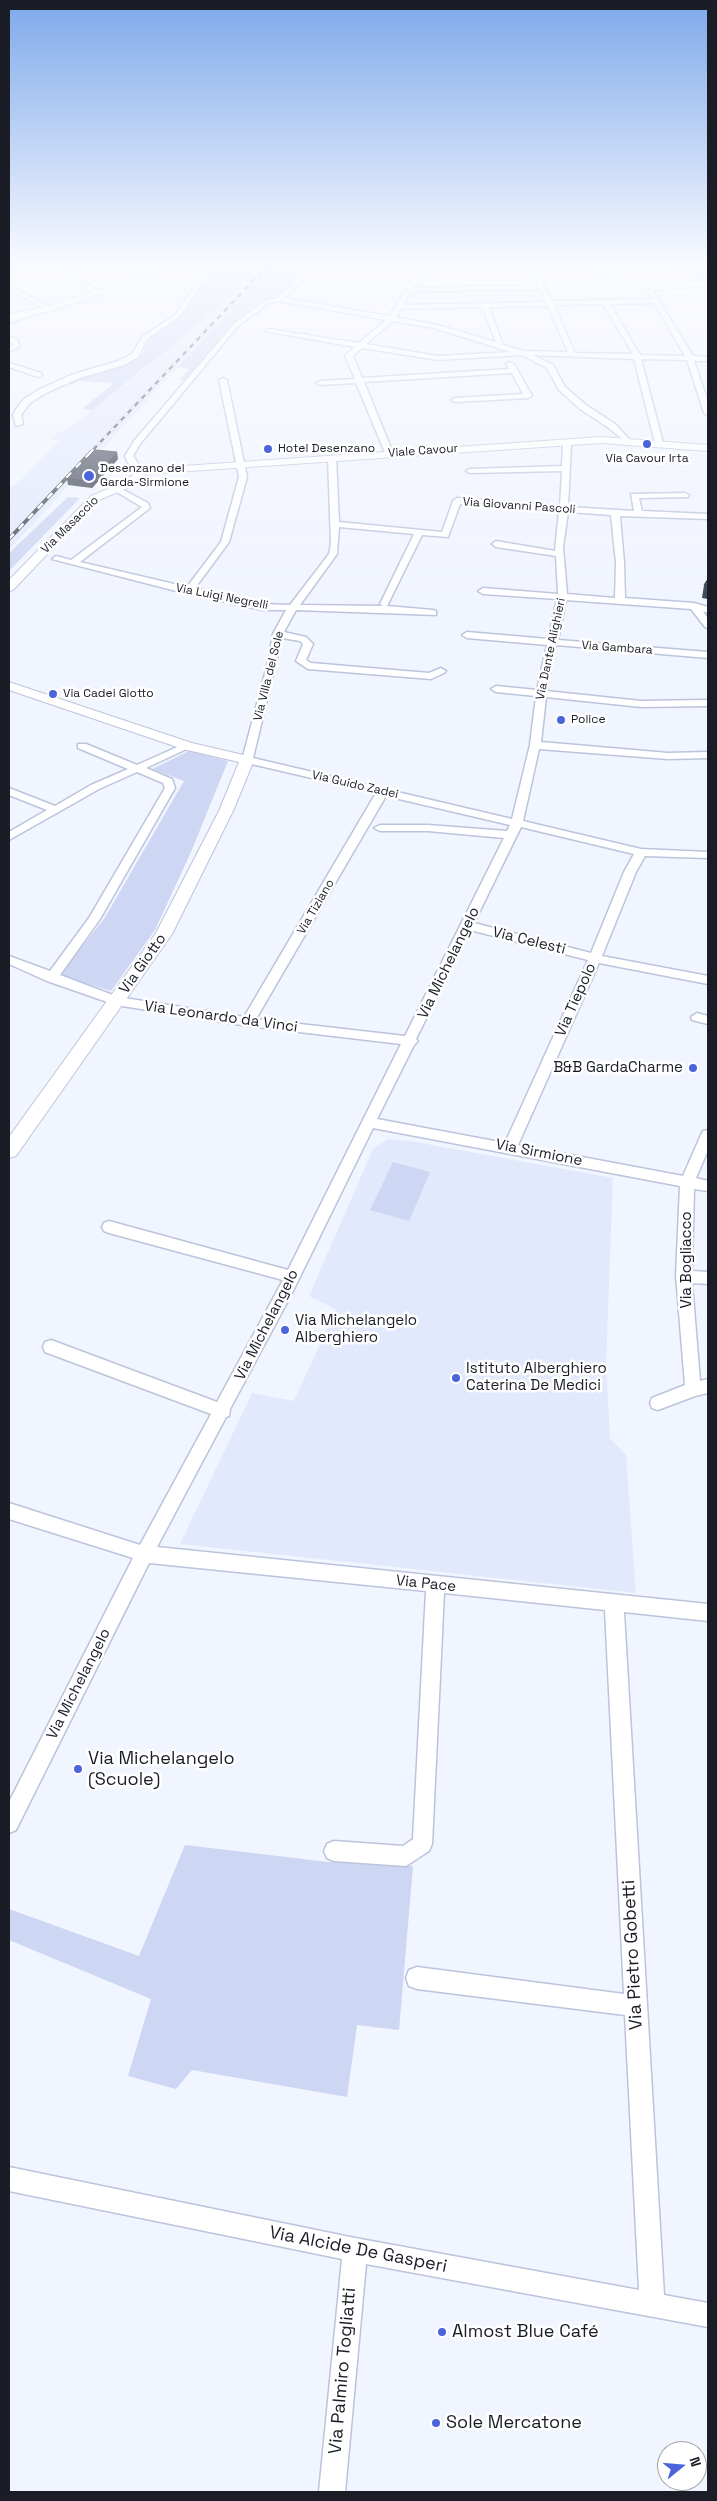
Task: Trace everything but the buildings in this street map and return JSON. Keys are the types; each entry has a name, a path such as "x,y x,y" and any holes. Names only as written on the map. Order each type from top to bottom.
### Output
{"street":[{"path":"19,424 17,415 20,408 27,401 43,391 68,380"},
{"path":"140,473 129,456 136,443 190,380"},
{"path":"188,591 225,542 240,494 242,464 224,380"},
{"path":"320,383 378,380"},
{"path":"455,400 528,396 519,380"},
{"path":"557,380 562,388 576,401 612,426 628,441"},
{"path":"643,380 659,444"},
{"path":"697,380 708,413"},
{"path":"358,381 389,453"},
{"name":"Viale Cavour","path":"140,473 389,453 601,440 708,448"},
{"name":"Via Dante Alighieri","path":"515,829 535,745 541,693 564,589 560,554 568,443"},
{"name":"Via Villa del Sole","path":"247,760 274,662 278,634 294,607 333,554 335,544 332,458"},
{"path":"470,471 567,468"},
{"name":"Via Masaccio","path":"9,587 89,503 100,494 118,489 137,478 140,473"},
{"path":"74,562 146,508 145,505 118,489"},
{"path":"639,514 634,496 686,495"},
{"name":"Via Giovanni Pascoli","path":"334,524 445,535 457,500 615,513 708,516"},
{"path":"615,513 620,563 620,602"},
{"path":"385,604 419,532"},
{"path":"496,544 560,554"},
{"name":"Via Luigi Negrelli","path":"56,559 263,607 384,609 433,613"},
{"path":"483,591 694,606 708,610"},
{"path":"694,606 708,625"},
{"name":"Via Villa del Sole","path":"278,634 303,639 308,644 301,661 308,666 431,676 441,671"},
{"name":"Via Gambara","path":"466,635 708,655"},
{"name":"Via Guido Zadei","path":"9,686 188,746 383,791 515,829 641,852 708,855"},
{"path":"496,689 641,704 708,703"},
{"path":"535,745 668,756 708,755"},
{"path":"50,978 94,919 170,788 168,781 82,746"},
{"path":"9,837 54,809 96,787 188,746"},
{"name":"Via Giotto","path":"9,1150 164,934 226,811 247,760"},
{"path":"9,791 54,809"},
{"name":"Via Tiziano","path":"248,1022 383,791"},
{"path":"380,828 515,829"},
{"name":"Via Michelangelo","path":"9,1823 144,1554 223,1411 292,1277 515,829"},
{"name":"Via Tiepolo","path":"510,1147 595,958 630,872 641,852"},
{"name":"Via Celesti","path":"467,925 595,958 708,980"},
{"name":"Via Leonardo da Vinci","path":"9,960 50,978 116,1001 248,1022 411,1041"},
{"name":"Via Sirmione","path":"369,1122 510,1147 708,1186"},
{"name":"Via Bogliacco","path":"701,1388 684,1276 687,1182 708,1136"},
{"path":"109,1227 292,1277"},
{"path":"684,1276 708,1278"},
{"path":"51,1347 223,1411"},
{"path":"658,1403 701,1388"},
{"name":"Via Pace","path":"9,1511 144,1554 614,1604 708,1612"},
{"path":"334,1851 406,1856 422,1844 425,1817 435,1585"},
{"name":"Via Pietro Gobetti","path":"614,1604 652,2306"},
{"path":"417,1978 636,2006"},
{"name":"Via Alcide De Gasperi","path":"9,2179 355,2250 708,2315"},
{"name":"Via Palmiro Togliatti","path":"332,2492 355,2250"}],"shaded area":[{"path":"73,380 129,380 93,410 82,409 114,383 80,381 47,392"},
{"path":"131,380 167,380 9,550 9,488 18,483 59,441 50,439 57,433 70,428"},
{"path":"68,497 80,498 9,571 9,553"},
{"path":"189,751 228,761 191,852 155,930 111,991 59,975 104,919 184,781 152,769"},
{"name":"Istituto Alberghiero Caterina De Medici","path":"388,1139 410,1141 613,1178 606,1364 610,1438 626,1455 636,1593 180,1544 252,1393 294,1401 336,1309 309,1296 373,1149"},
{"path":"393,1162 430,1172 409,1221 370,1210"},
{"path":"185,1845 328,1862 413,1866 399,2030 357,2025 347,2097 192,2070 176,2089 128,2076 151,1999 9,1940 9,1909 139,1956"}],"railway":[{"path":"90,453 159,380"},
{"path":"9,539 91,452"}],"place":[{"name":"Via Cavour Irta","path":"647,444"},
{"name":"Hotel Desenzano","path":"268,449"},
{"name":"Desenzano del Garda-Sirmione","path":"89,476"},
{"name":"Via Cadei Giotto","path":"53,694"},
{"name":"Police","path":"561,720"},
{"name":"B&B GardaCharme","path":"693,1068"},
{"name":"Via Michelangelo Alberghiero","path":"285,1330"},
{"name":"Istituto Alberghiero Caterina De Medici","path":"456,1378"},
{"name":"Via Michelangelo (Scuole)","path":"78,1769"},
{"name":"Almost Blue Café","path":"442,2332"},
{"name":"Sole Mercatone","path":"436,2423"}]}
